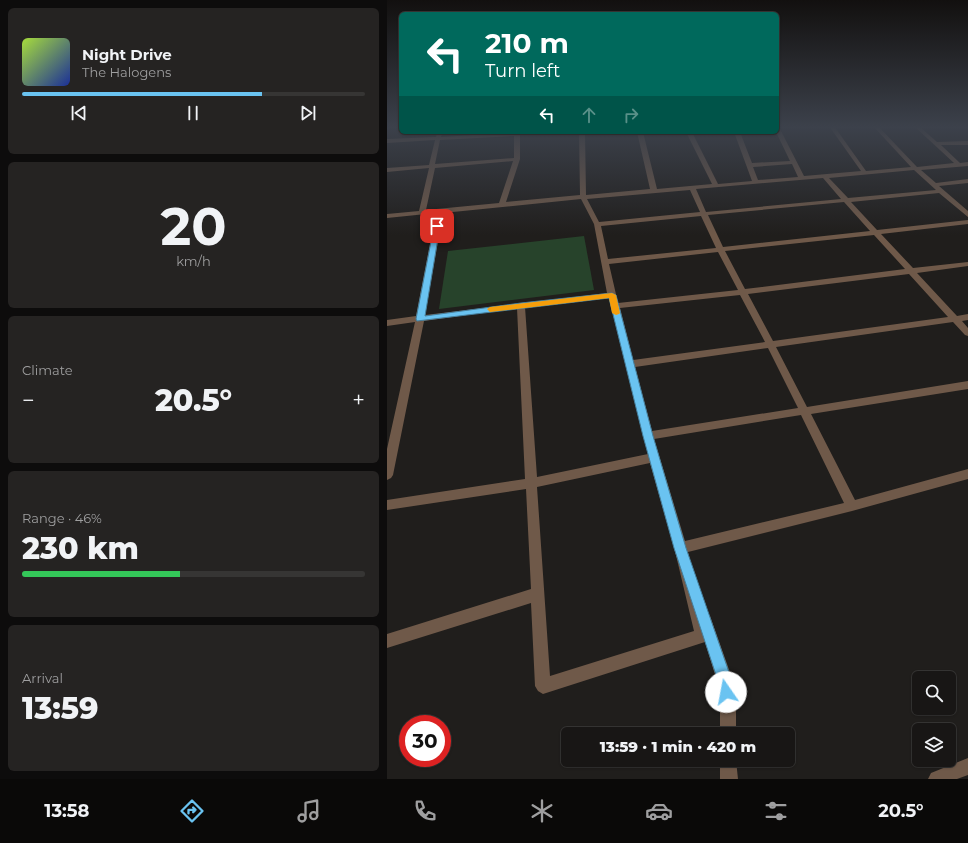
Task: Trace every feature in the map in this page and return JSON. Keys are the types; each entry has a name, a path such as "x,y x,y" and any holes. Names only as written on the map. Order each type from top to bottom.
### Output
{"street":[{"path":"422,212 432,162"},
{"path":"387,170 476,162"},
{"path":"502,205 516,162"},
{"path":"521,305 543,686 702,636 680,548 648,436 613,301 597,224 583,197 582,162"},
{"path":"647,162 654,191"},
{"path":"704,162 716,186"},
{"path":"756,182 750,165 789,162"},
{"path":"794,162 802,178"},
{"path":"857,162 864,172"},
{"path":"910,162 967,214"},
{"path":"387,216 583,197 968,164"},
{"path":"824,176 968,333"},
{"path":"935,185 968,181"},
{"path":"692,188 720,249 770,343 852,506"},
{"path":"597,224 941,191"},
{"path":"387,475 420,319 440,211"},
{"path":"605,262 968,222"},
{"path":"387,323 521,305 613,301 743,292 968,264"},
{"path":"630,364 770,343 968,317"},
{"path":"648,436 968,385"},
{"path":"387,505 531,483 655,457"},
{"path":"680,548 852,506 968,474"},
{"path":"680,548 724,678 728,705 728,727"},
{"path":"387,641 537,594"},
{"path":"937,779 968,766"},
{"path":"728,767 729,779"}],"green space":[{"path":"584,236 594,290 439,309 448,251"}],"slow traffic":[{"path":"490,309 612,295 616,313"}],"route":[{"path":"437,226 420,319 521,305 612,295 648,436 680,548 724,678 726,692"}]}
